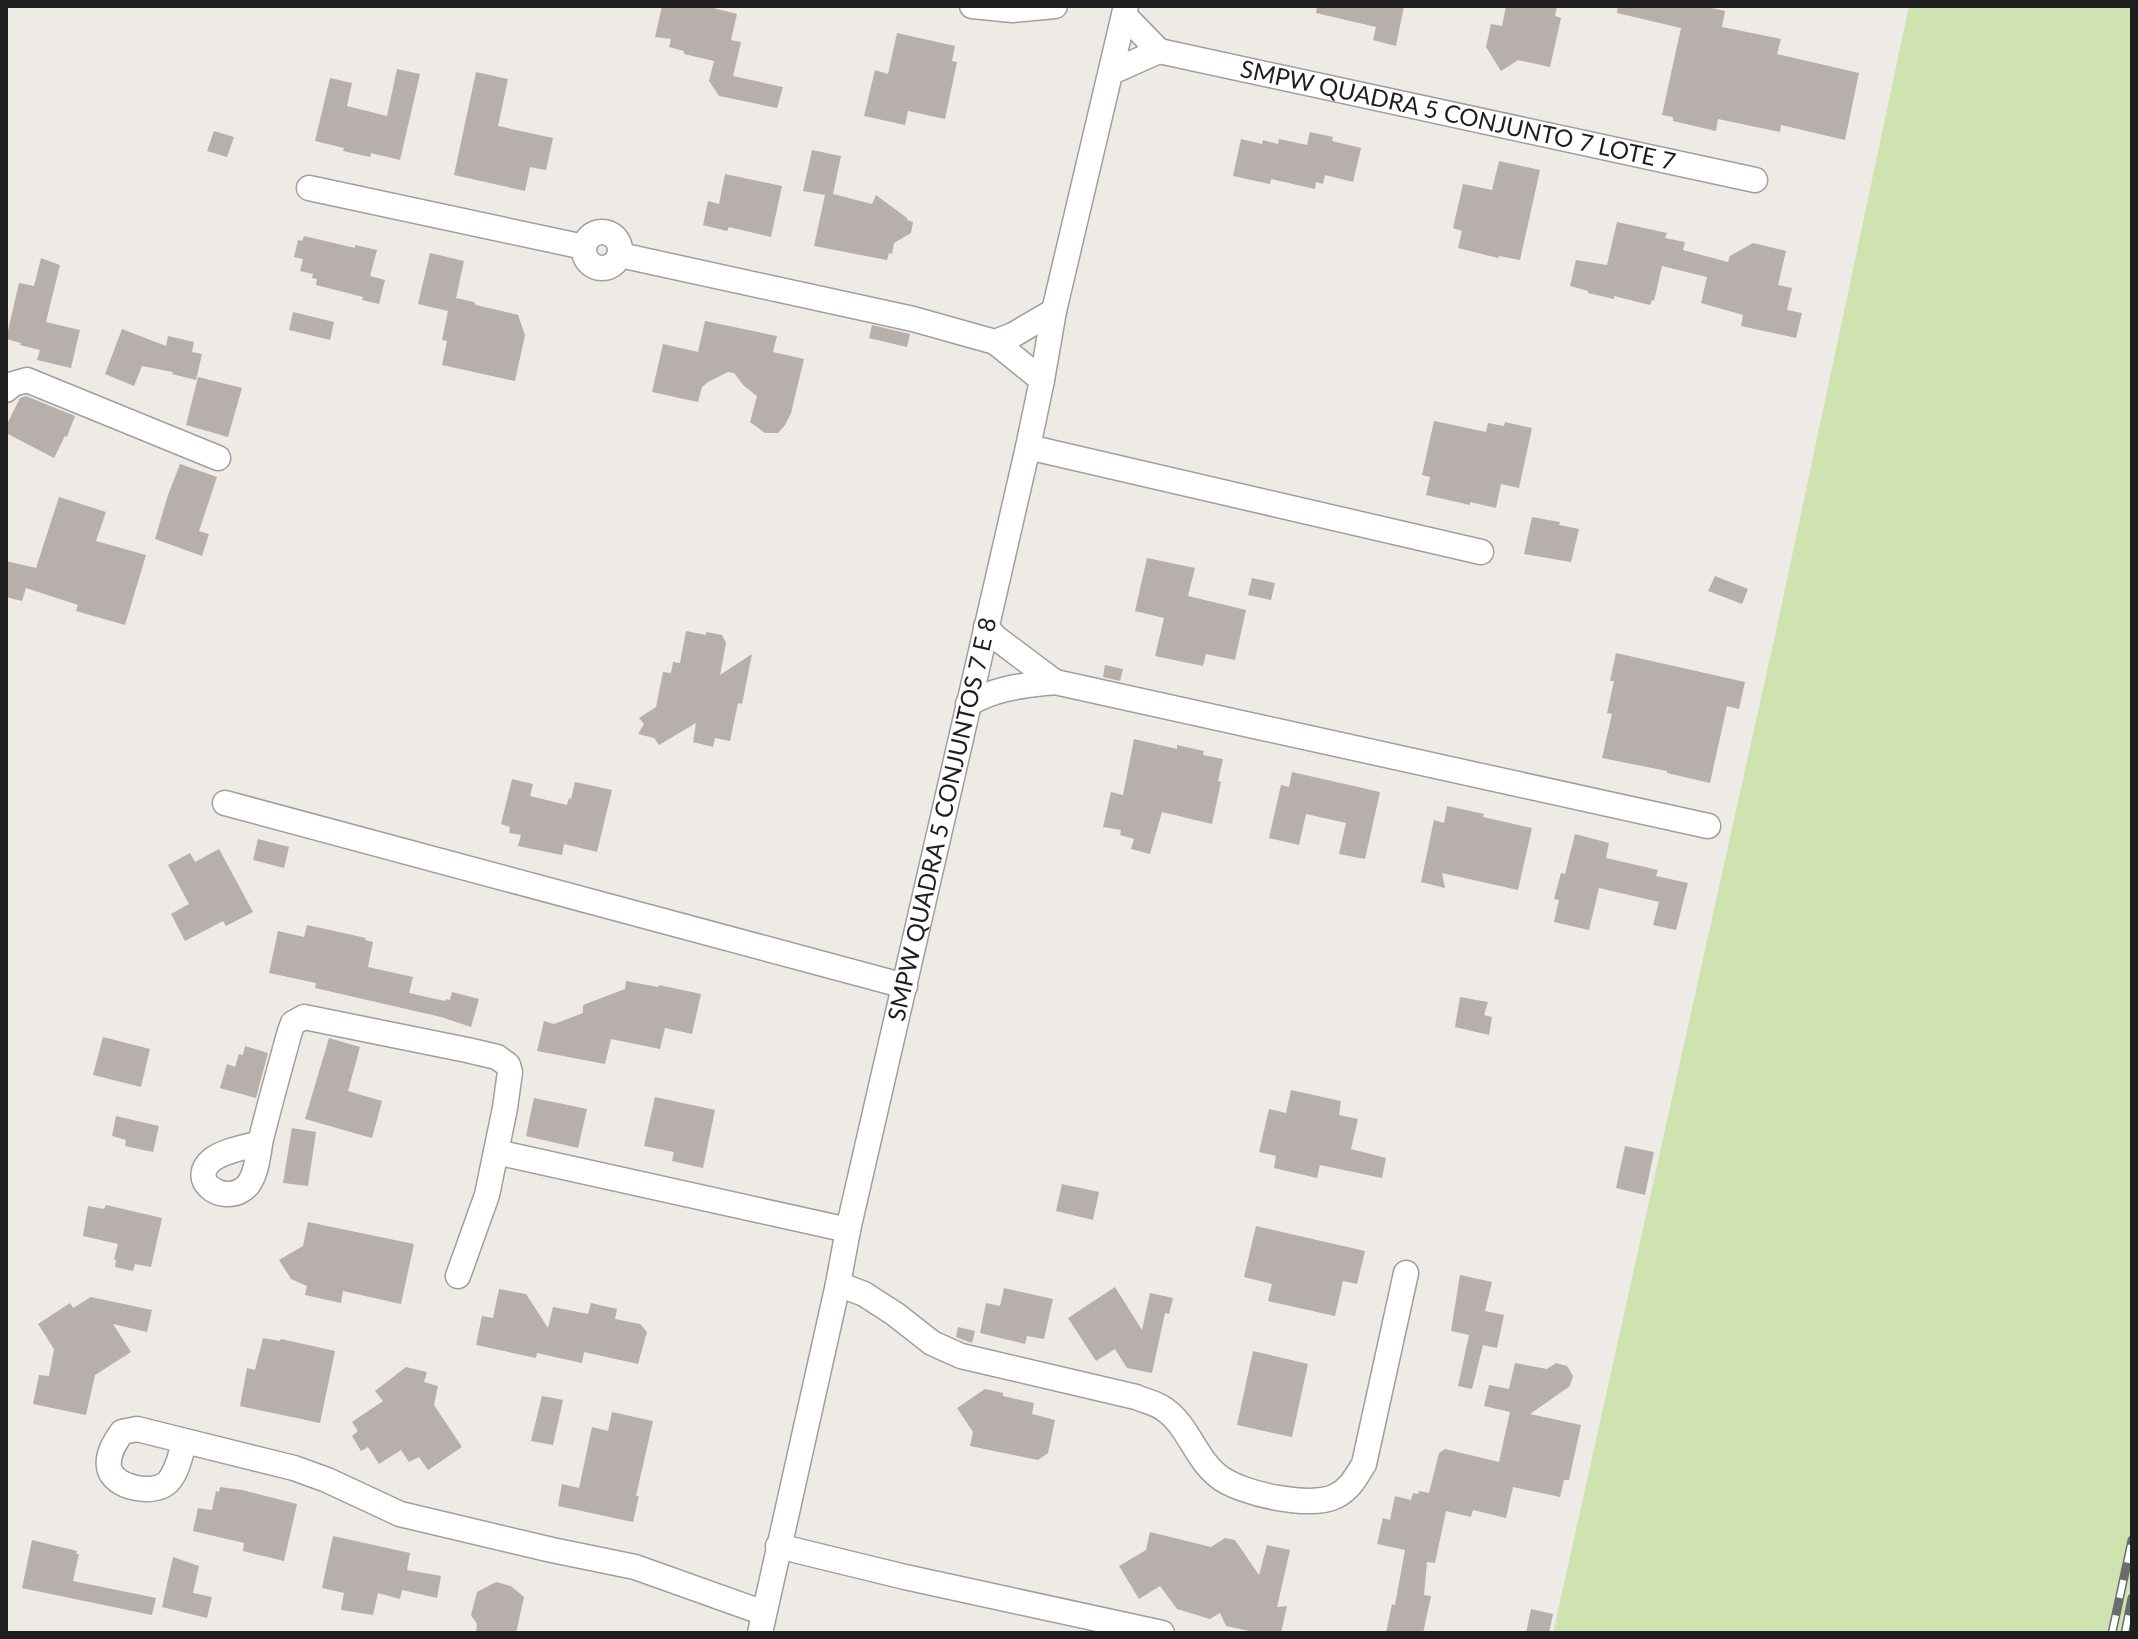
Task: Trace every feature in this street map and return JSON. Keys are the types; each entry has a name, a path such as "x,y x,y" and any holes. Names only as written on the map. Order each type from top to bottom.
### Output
{"street":[{"path":"972,6 1013,10 1055,6"},
{"path":"1112,72 1159,51 1125,11"},
{"name":"SMPW QUADRA 5 CONJUNTOS 7 E 8","path":"762,1623 848,1230 1028,447 1054,311 1125,11"},
{"name":"SMPW QUADRA 5 CONJUNTO 7 LOTE 7","path":"1159,51 1755,180"},
{"path":"309,188 584,247 587,260 598,268 612,266 620,255 913,319 995,342 1042,380"},
{"path":"995,342 1054,311"},
{"path":"6,390 13,384 27,380 218,458"},
{"path":"1028,447 1481,552"},
{"path":"986,627 1009,649 1055,682"},
{"path":"968,704 1004,688 1055,682 1708,826"},
{"path":"225,803 905,986"},
{"path":"260,1143 290,1031 293,1023 304,1017 467,1050 504,1061 510,1072 502,1130 487,1195 458,1276"},
{"path":"496,1152 848,1230"},
{"path":"838,1284 864,1294 932,1343 961,1356 1136,1397 1162,1407 1184,1430 1205,1465 1221,1479 1246,1490 1302,1502 1321,1501 1350,1487 1364,1464 1406,1273"},
{"path":"185,1441 294,1468 400,1514 635,1567 762,1623"},
{"path":"778,1546 1119,1628 1162,1633"}],"green space":[{"path":"1909,6 2132,6 2132,1633 1553,1633 1778,622"}],"building":[{"path":"662,6 705,6 737,14 731,40 741,42 733,76 783,87 777,108 719,96 709,81 714,61 684,54 684,51 669,47 671,39 655,37"},
{"path":"1317,6 1404,6 1396,46 1373,40 1376,27 1316,13"},
{"path":"1506,6 1557,6 1555,16 1561,18 1550,67 1518,60 1501,71 1486,47 1491,24 1502,26"},
{"path":"1618,6 1702,6 1725,11 1722,27 1781,39 1777,54 1859,73 1845,140 1781,125 1780,132 1718,119 1716,131 1673,121 1673,117 1662,115 1681,28 1617,13"},
{"path":"897,33 955,46 952,61 957,62 945,119 908,111 905,125 864,116 875,70 888,74"},
{"path":"397,69 420,74 400,160 343,151 344,148 315,141 330,78 352,83 347,106 387,116"},
{"path":"476,72 508,79 498,126 553,138 546,170 530,167 525,191 454,175"},
{"path":"214,131 234,137 227,157 207,151"},
{"path":"1310,132 1361,148 1353,182 1325,175 1323,184 1316,182 1315,189 1271,179 1270,184 1233,176 1241,139 1278,144 1279,139 1307,145"},
{"path":"812,150 841,156 833,194 872,204 876,195 913,222 911,233 894,243 887,260 814,246 825,195 803,191"},
{"path":"1499,161 1540,170 1520,260 1458,248 1462,231 1453,228 1463,184 1492,190"},
{"path":"725,174 782,186 771,237 729,227 727,231 703,225 708,201 719,204"},
{"path":"1617,222 1667,233 1665,238 1685,242 1683,250 1728,262 1730,256 1753,243 1786,251 1778,285 1792,288 1787,310 1802,313 1796,338 1741,326 1743,315 1701,303 1707,277 1662,266 1654,301 1650,305 1588,293 1570,286 1576,260 1607,265"},
{"path":"304,236 377,250 370,276 385,280 379,304 316,285 317,279 312,278 313,274 300,271 303,259 294,257 298,240 302,241"},
{"path":"430,253 464,261 456,298 518,315 525,335 515,381 442,365 447,341 442,340 448,311 418,304"},
{"path":"41,258 60,265 46,322 80,330 71,368 37,360 40,350 6,339 19,283 34,286"},
{"path":"293,312 334,322 330,340 289,330"},
{"path":"705,321 777,336 773,352 804,359 791,413 778,433 765,433 750,422 757,396 734,373 728,372 708,382 702,387 698,402 652,392 663,344 698,352"},
{"path":"872,325 910,334 907,347 869,338"},
{"path":"122,329 166,346 168,336 194,342 192,352 202,354 196,380 142,366 134,386 105,374"},
{"path":"198,377 242,388 228,437 186,425"},
{"path":"26,396 75,416 54,458 6,433 6,426 20,398"},
{"path":"1434,421 1486,432 1488,423 1504,426 1505,422 1532,428 1519,488 1501,484 1496,508 1426,495 1430,477 1422,475"},
{"path":"180,464 217,477 199,531 209,534 202,556 155,539"},
{"path":"59,497 106,512 96,541 146,555 125,625 76,611 78,605 26,588 22,601 6,597 6,561 36,568"},
{"path":"1532,517 1579,529 1571,562 1524,554"},
{"path":"1147,558 1195,568 1188,596 1246,610 1235,660 1206,654 1203,666 1155,656 1164,618 1135,611"},
{"path":"1715,576 1748,589 1742,604 1708,591"},
{"path":"1252,578 1275,583 1271,600 1248,595"},
{"path":"686,631 722,635 726,643 720,675 752,654 742,704 738,703 730,741 715,738 713,747 693,742 696,723 659,745 654,738 638,734 644,724 639,718 656,707 663,672 671,673 673,662 680,663"},
{"path":"1616,653 1745,682 1739,709 1727,706 1710,783 1602,758 1612,714 1607,713"},
{"path":"1105,665 1123,669 1120,681 1103,677"},
{"path":"1134,739 1177,749 1177,745 1204,751 1203,755 1223,759 1212,824 1162,812 1150,854 1131,849 1134,839 1120,835 1121,830 1103,827 1111,792 1123,795"},
{"path":"1292,772 1380,792 1365,859 1339,854 1346,823 1306,814 1299,845 1269,838 1281,785 1289,787"},
{"path":"512,779 533,784 530,796 567,805 575,782 612,790 597,852 564,844 562,855 518,846 521,835 509,833 510,827 501,824"},
{"path":"1447,806 1532,828 1518,890 1442,873 1445,888 1421,882 1434,820 1444,823"},
{"path":"1575,834 1609,843 1606,858 1658,870 1656,876 1688,883 1676,930 1653,925 1659,902 1599,888 1589,930 1554,922 1559,900 1554,899 1561,873 1565,874"},
{"path":"258,839 289,847 284,868 253,860"},
{"path":"219,849 253,912 226,926 223,921 185,941 171,914 189,904 168,865 190,853 195,862"},
{"path":"307,925 373,942 368,967 413,977 409,993 445,1001 450,1000 452,992 479,999 471,1027 441,1017 315,988 316,983 269,973 278,931 304,937"},
{"path":"626,981 701,994 692,1034 665,1028 660,1049 611,1039 605,1064 537,1051 544,1021 554,1024 583,1013 583,1005 625,989"},
{"path":"1460,997 1488,1002 1484,1015 1492,1017 1489,1035 1455,1027"},
{"path":"103,1037 150,1049 141,1087 93,1075"},
{"path":"329,1038 360,1047 348,1091 382,1101 372,1138 305,1119"},
{"path":"245,1046 268,1053 256,1098 220,1088 227,1064 235,1067"},
{"path":"1291,1090 1341,1101 1339,1115 1358,1119 1351,1149 1386,1158 1382,1178 1320,1165 1317,1178 1274,1168 1276,1156 1259,1152 1269,1109 1286,1113"},
{"path":"655,1097 715,1110 703,1168 672,1161 674,1152 644,1146"},
{"path":"534,1098 587,1109 578,1148 526,1136"},
{"path":"116,1116 159,1126 153,1152 125,1146 126,1140 112,1136"},
{"path":"292,1128 316,1132 308,1186 283,1183"},
{"path":"1625,1146 1654,1152 1645,1195 1616,1188"},
{"path":"1062,1184 1099,1192 1093,1220 1056,1211"},
{"path":"106,1205 162,1218 151,1267 135,1264 133,1271 115,1267 118,1244 83,1236 88,1206 104,1209"},
{"path":"308,1222 414,1244 401,1304 343,1291 341,1303 305,1295 307,1286 291,1279 279,1260 303,1246"},
{"path":"1256,1226 1365,1251 1357,1284 1343,1281 1335,1316 1268,1301 1272,1284 1244,1277"},
{"path":"1460,1275 1492,1282 1485,1311 1504,1315 1497,1348 1483,1345 1472,1389 1458,1386 1469,1335 1451,1331"},
{"path":"1115,1287 1142,1330 1150,1293 1173,1298 1169,1314 1165,1313 1152,1373 1127,1368 1115,1349 1096,1361 1068,1318"},
{"path":"1004,1288 1053,1299 1044,1339 1027,1336 1025,1344 980,1333 986,1303 1000,1306"},
{"path":"499,1289 526,1294 548,1328 553,1307 588,1314 591,1303 617,1309 615,1319 640,1324 647,1332 638,1364 584,1352 582,1363 537,1353 536,1358 476,1345 482,1316 493,1318"},
{"path":"91,1297 152,1310 147,1332 113,1324 131,1352 95,1375 86,1415 33,1404 39,1375 49,1376 54,1349 38,1324 70,1303 73,1308"},
{"path":"958,1327 975,1331 972,1343 956,1337"},
{"path":"263,1338 335,1351 320,1423 240,1406 247,1368 255,1370"},
{"path":"1253,1351 1308,1364 1292,1437 1237,1425"},
{"path":"1515,1363 1547,1369 1556,1363 1567,1366 1573,1376 1570,1386 1530,1414 1581,1425 1569,1480 1564,1480 1560,1497 1513,1487 1506,1518 1473,1510 1471,1517 1446,1511 1435,1563 1427,1562 1424,1595 1431,1596 1423,1633 1386,1633 1392,1604 1395,1605 1405,1550 1377,1544 1383,1518 1390,1520 1395,1496 1411,1500 1413,1493 1429,1493 1439,1453 1445,1449 1499,1462 1510,1412 1484,1406 1489,1385 1509,1389"},
{"path":"406,1367 427,1372 424,1382 438,1386 434,1405 462,1447 428,1470 419,1457 409,1462 401,1450 379,1464 368,1447 361,1451 352,1436 358,1431 352,1422 383,1401 375,1391"},
{"path":"985,1389 1034,1403 1032,1414 1055,1420 1048,1453 1038,1460 970,1446 973,1432 957,1408"},
{"path":"542,1396 563,1400 553,1445 531,1441"},
{"path":"612,1412 653,1421 633,1522 558,1506 562,1484 579,1488 592,1427 608,1431"},
{"path":"220,1487 297,1504 284,1561 243,1551 244,1543 193,1531 198,1508 212,1510 216,1491 219,1492"},
{"path":"1150,1532 1211,1547 1225,1538 1235,1540 1259,1575 1267,1545 1290,1550 1277,1607 1287,1606 1281,1633 1248,1633 1226,1626 1220,1613 1210,1619 1177,1609 1160,1586 1139,1599 1119,1566 1146,1550"},
{"path":"333,1536 410,1553 407,1570 441,1576 437,1598 402,1590 400,1599 378,1593 373,1615 341,1610 344,1593 322,1588"},
{"path":"32,1540 77,1551 73,1581 156,1598 152,1615 22,1588"},
{"path":"173,1557 199,1566 193,1593 212,1597 207,1618 162,1607"},
{"path":"496,1582 511,1586 524,1597 516,1633 476,1633 477,1624 471,1615 477,1592"},
{"path":"1531,1609 1553,1614 1549,1633 1526,1633"}],"railway":[{"path":"2112,1633 2132,1540"},
{"path":"2125,1633 2132,1598"}]}
